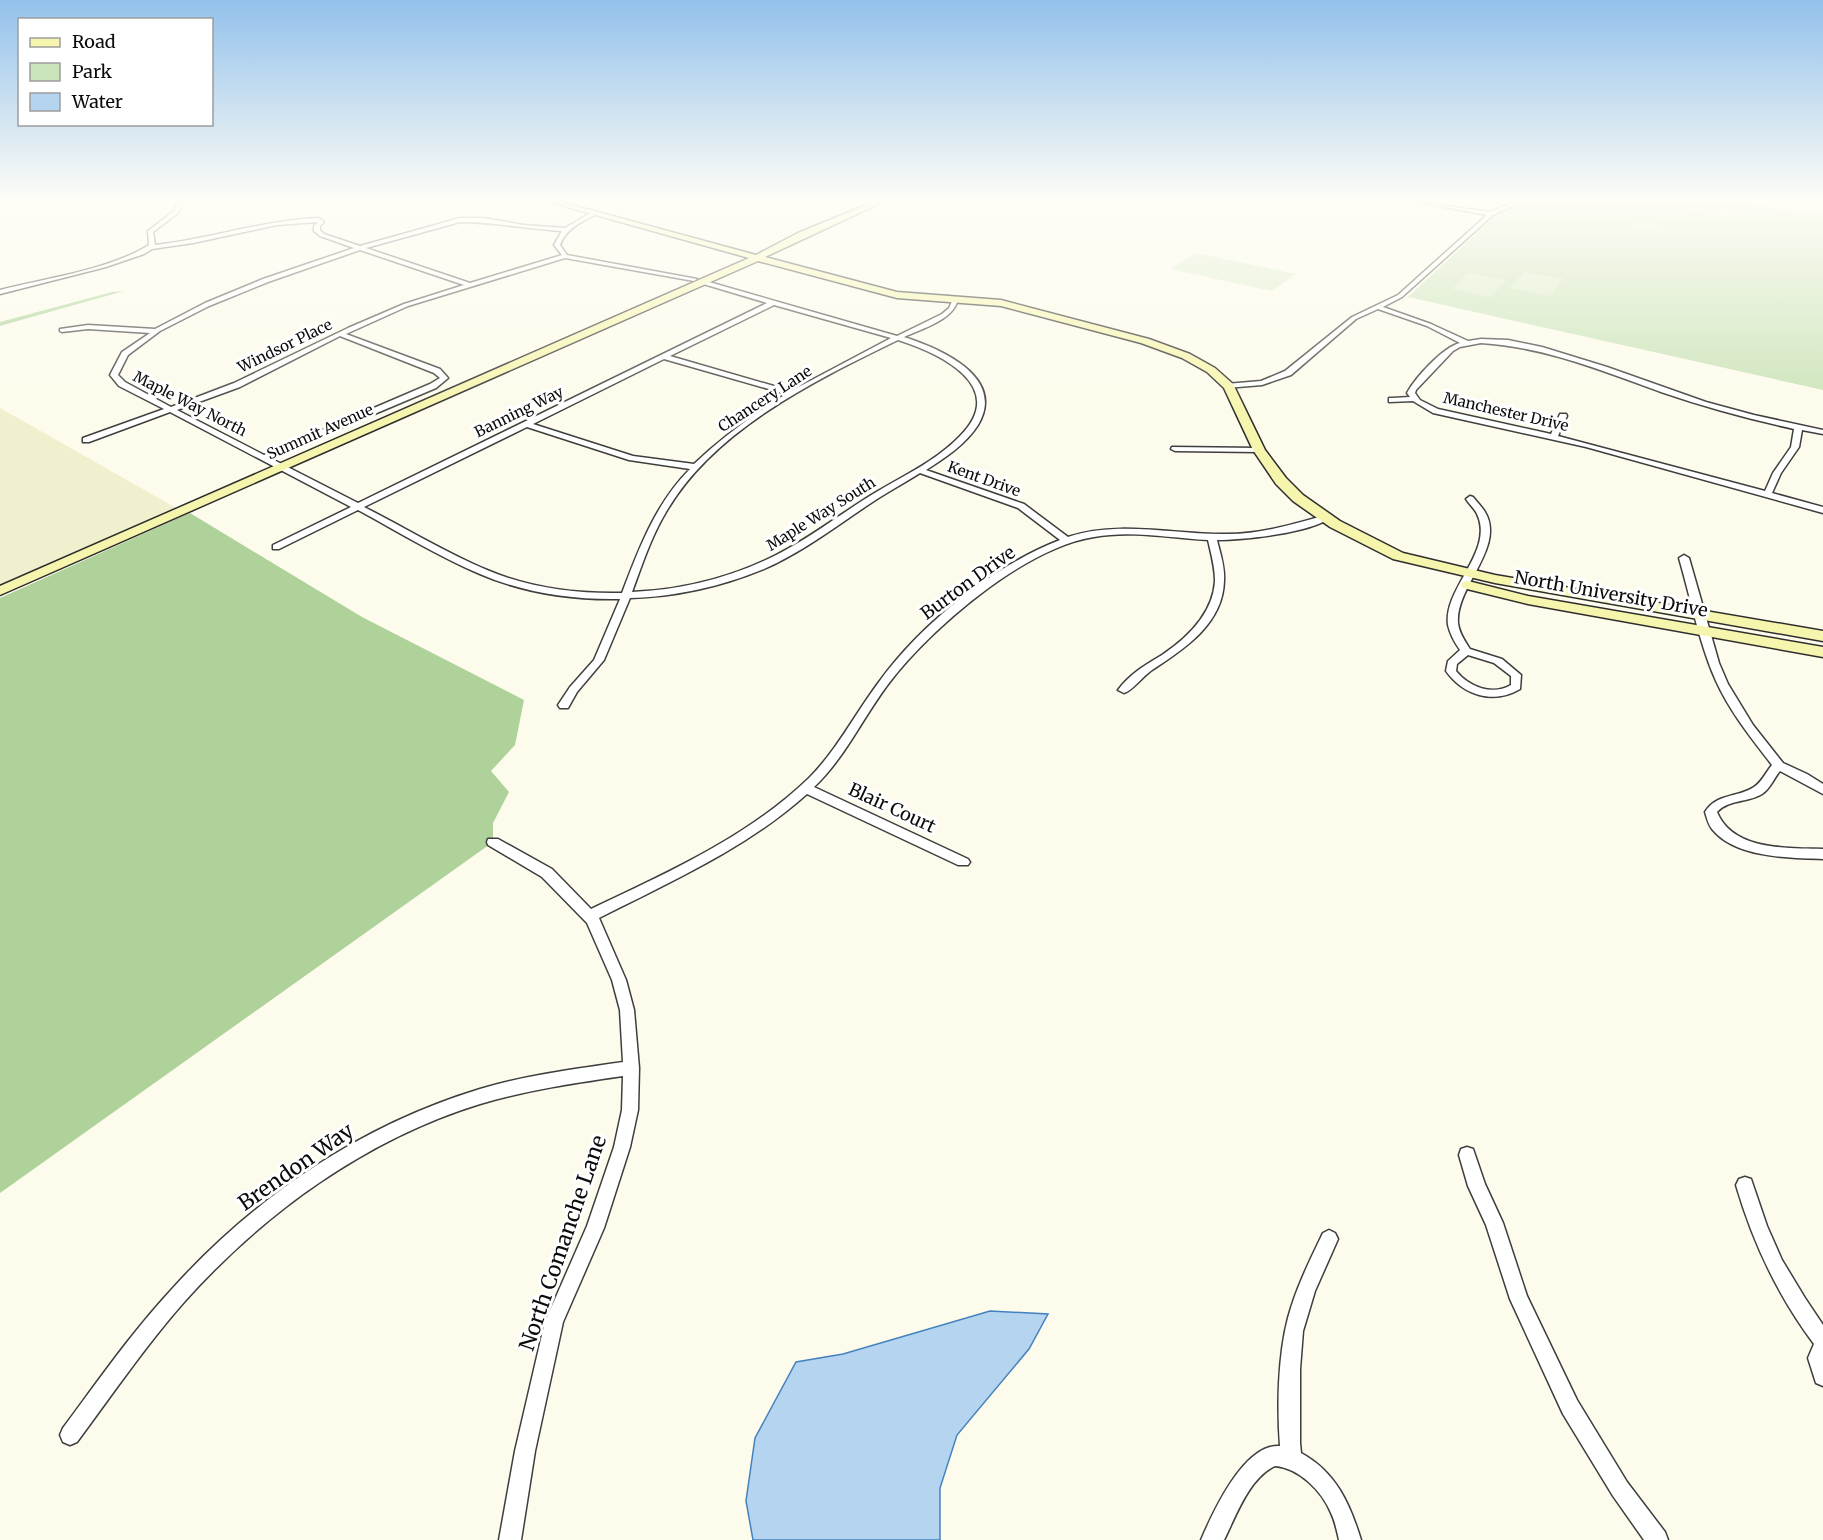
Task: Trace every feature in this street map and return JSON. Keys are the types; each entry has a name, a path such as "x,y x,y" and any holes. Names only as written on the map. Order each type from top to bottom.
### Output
{"street":[{"path":"0,292 70,274"},
{"name":"Maple Way North","path":"282,274 261,281 158,331 123,354 116,363 114,375 122,384 282,467"},
{"path":"436,274 469,285"},
{"name":"Windsor Place","path":"86,440 172,410 267,372 340,334 406,305 506,274"},
{"name":"Maple Way South","path":"282,467 503,580 557,592 626,595 686,588 761,566 812,538 919,470 972,428 980,411 980,393 967,373 948,358 897,338 698,280 664,274"},
{"name":"Summit Avenue","path":"0,591 712,274"},
{"name":"North University Drive","path":"817,274 884,293 1000,303 1159,345 1198,362 1229,386 1258,450 1281,481 1298,498 1326,518 1398,556 1408,564 1468,579 1528,600 1823,652"},
{"path":"1229,386 1262,383 1283,376 1349,321 1400,296 1425,274"},
{"name":"Chancery Lane","path":"566,700 596,664 650,533 663,510 695,467 745,425 794,394 949,312 956,298"},
{"name":"Banning Way","path":"276,547 774,302"},
{"path":"1378,308 1429,325 1466,343 1508,343 1557,354 1695,401 1823,432"},
{"path":"62,330 88,327 158,331"},
{"path":"263,458 433,386 444,378 437,371 340,334"},
{"name":"Manchester Drive","path":"1466,343 1449,350 1412,389 1414,399 1436,411 1554,437 1823,510"},
{"path":"663,356 794,394"},
{"path":"1392,400 1414,399"},
{"path":"1554,437 1563,416"},
{"path":"526,423 632,458 695,467"},
{"path":"1767,495 1777,472 1798,442 1798,427"},
{"path":"1175,449 1258,450"},
{"name":"Kent Drive","path":"919,470 1021,506 1066,540"},
{"path":"1466,651 1452,663 1451,671 1462,684 1494,694 1510,692 1516,687 1518,682 1516,675 1507,666 1466,651 1455,632 1453,620 1484,540 1486,528 1485,517 1470,498"},
{"name":"Burton Drive","path":"589,916 737,838 764,821 805,788 837,754 883,683 927,633 969,600 1033,557 1066,540 1126,532 1212,537 1260,535 1326,518"},
{"path":"1124,690 1137,675 1184,644 1200,628 1212,609 1220,577 1212,537"},
{"path":"1684,558 1714,663 1726,690 1749,727 1779,766 1803,777 1823,790"},
{"name":"North University Drive","path":"1468,579 1700,614 1823,636"},
{"path":"1779,766 1760,789 1715,805 1711,812 1712,818 1718,827 1731,838 1755,848 1794,854 1823,854"},
{"name":"Blair Court","path":"805,788 963,862"},
{"name":"North Comanche Lane","path":"493,842 547,873 589,916 619,980 627,1010 631,1068 630,1110 622,1147 595,1228 565,1294 552,1333 525,1451 510,1540"},
{"name":"Brendon Way","path":"70,1435 160,1317 194,1278 266,1212 335,1163 379,1138 429,1114 480,1097 539,1083 631,1068"},
{"path":"1467,1155 1477,1186 1494,1223 1519,1299 1570,1407 1620,1489 1657,1540"},
{"path":"1745,1185 1768,1251 1809,1322 1823,1340"},
{"path":"1292,1459 1290,1443 1292,1345 1296,1320 1309,1281 1329,1239"},
{"path":"1823,1347 1818,1358 1823,1376"},
{"path":"1212,1540 1250,1473 1267,1458 1278,1456 1292,1459 1307,1467 1324,1483 1338,1502 1350,1540"}],"green space":[{"path":"1193,274 1296,274 1272,291"},
{"path":"1433,274 1823,274 1823,390 1408,297"},
{"path":"1467,274 1506,280 1491,297 1452,289"},
{"path":"1522,274 1563,279 1550,296 1510,288"},
{"path":"124,291 0,326 0,322 112,292"},
{"path":"0,408 178,509 0,591"},
{"path":"190,513 362,617 524,700 515,745 491,771 509,792 493,823 493,842 0,1193 0,598"}],"water":[{"path":"990,1311 1048,1314 1029,1349 957,1435 940,1488 940,1540 753,1540 746,1501 755,1438 796,1362 843,1354"}]}
